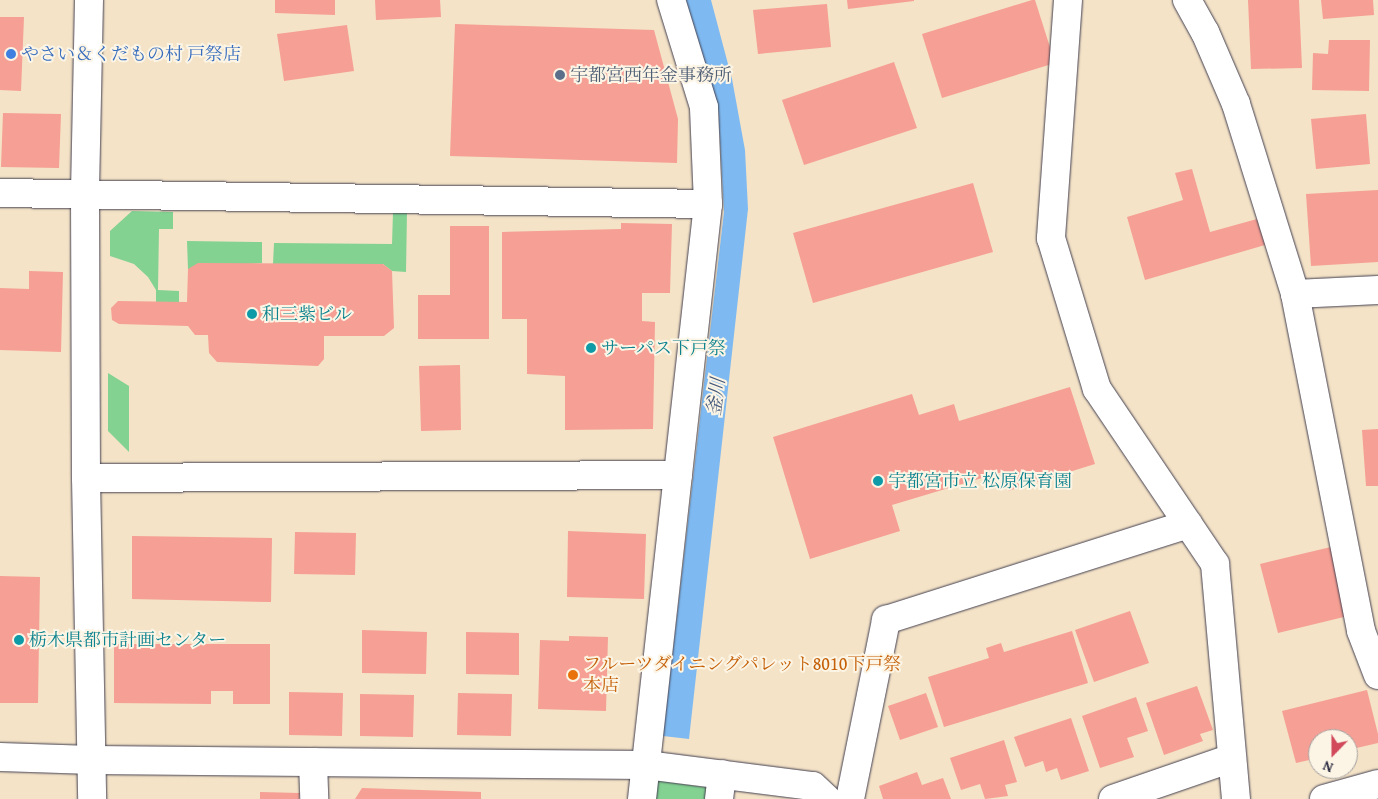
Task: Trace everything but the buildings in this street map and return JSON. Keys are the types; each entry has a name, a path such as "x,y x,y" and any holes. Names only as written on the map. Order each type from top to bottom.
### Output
{"street":[{"path":"89,0 86,194 86,478 92,799"},
{"path":"642,799 653,766 678,476 708,204 704,107 672,0"},
{"path":"1068,0 1051,238 1097,389 1215,564 1236,799"},
{"path":"1187,0 1205,32 1236,104 1295,294 1361,631 1378,675"},
{"path":"0,193 708,204"},
{"path":"1295,294 1378,290"},
{"path":"86,478 678,476"},
{"path":"850,799 886,620 1188,524"},
{"path":"0,757 92,760 653,766 716,782 813,786 827,799"},
{"path":"1113,799 1232,758"},
{"path":"313,762 314,799"},
{"path":"1324,799 1378,784"}],"green space":[{"path":"132,211 173,212 173,229 159,229 158,290 179,291 179,302 156,302 156,290 148,277 134,264 110,256 110,231"},
{"path":"393,212 407,212 406,272 392,271 383,264 273,264 274,243 392,244"},
{"path":"187,241 262,242 262,263 188,269"},
{"path":"108,373 129,386 129,452 108,431"},
{"path":"654,780 710,788 708,799 652,799"}],"water":[{"name":"釜川","path":"686,0 711,0 732,79 745,150 748,209 689,739 663,736 724,212 718,107"}],"place":[{"name":"やさい＆くだもの村 戸祭店","path":"11,54"},
{"name":"宇都宮西年金事務所","path":"560,75"},
{"name":"和三紫ビル","path":"252,314"},
{"name":"サーパス下戸祭","path":"591,348"},
{"name":"宇都宮市立 松原保育園","path":"878,481"},
{"name":"栃木県都市計画センター","path":"19,640"},
{"name":"フルーツダイニングパレット8010下戸祭 本店","path":"573,675"}]}
